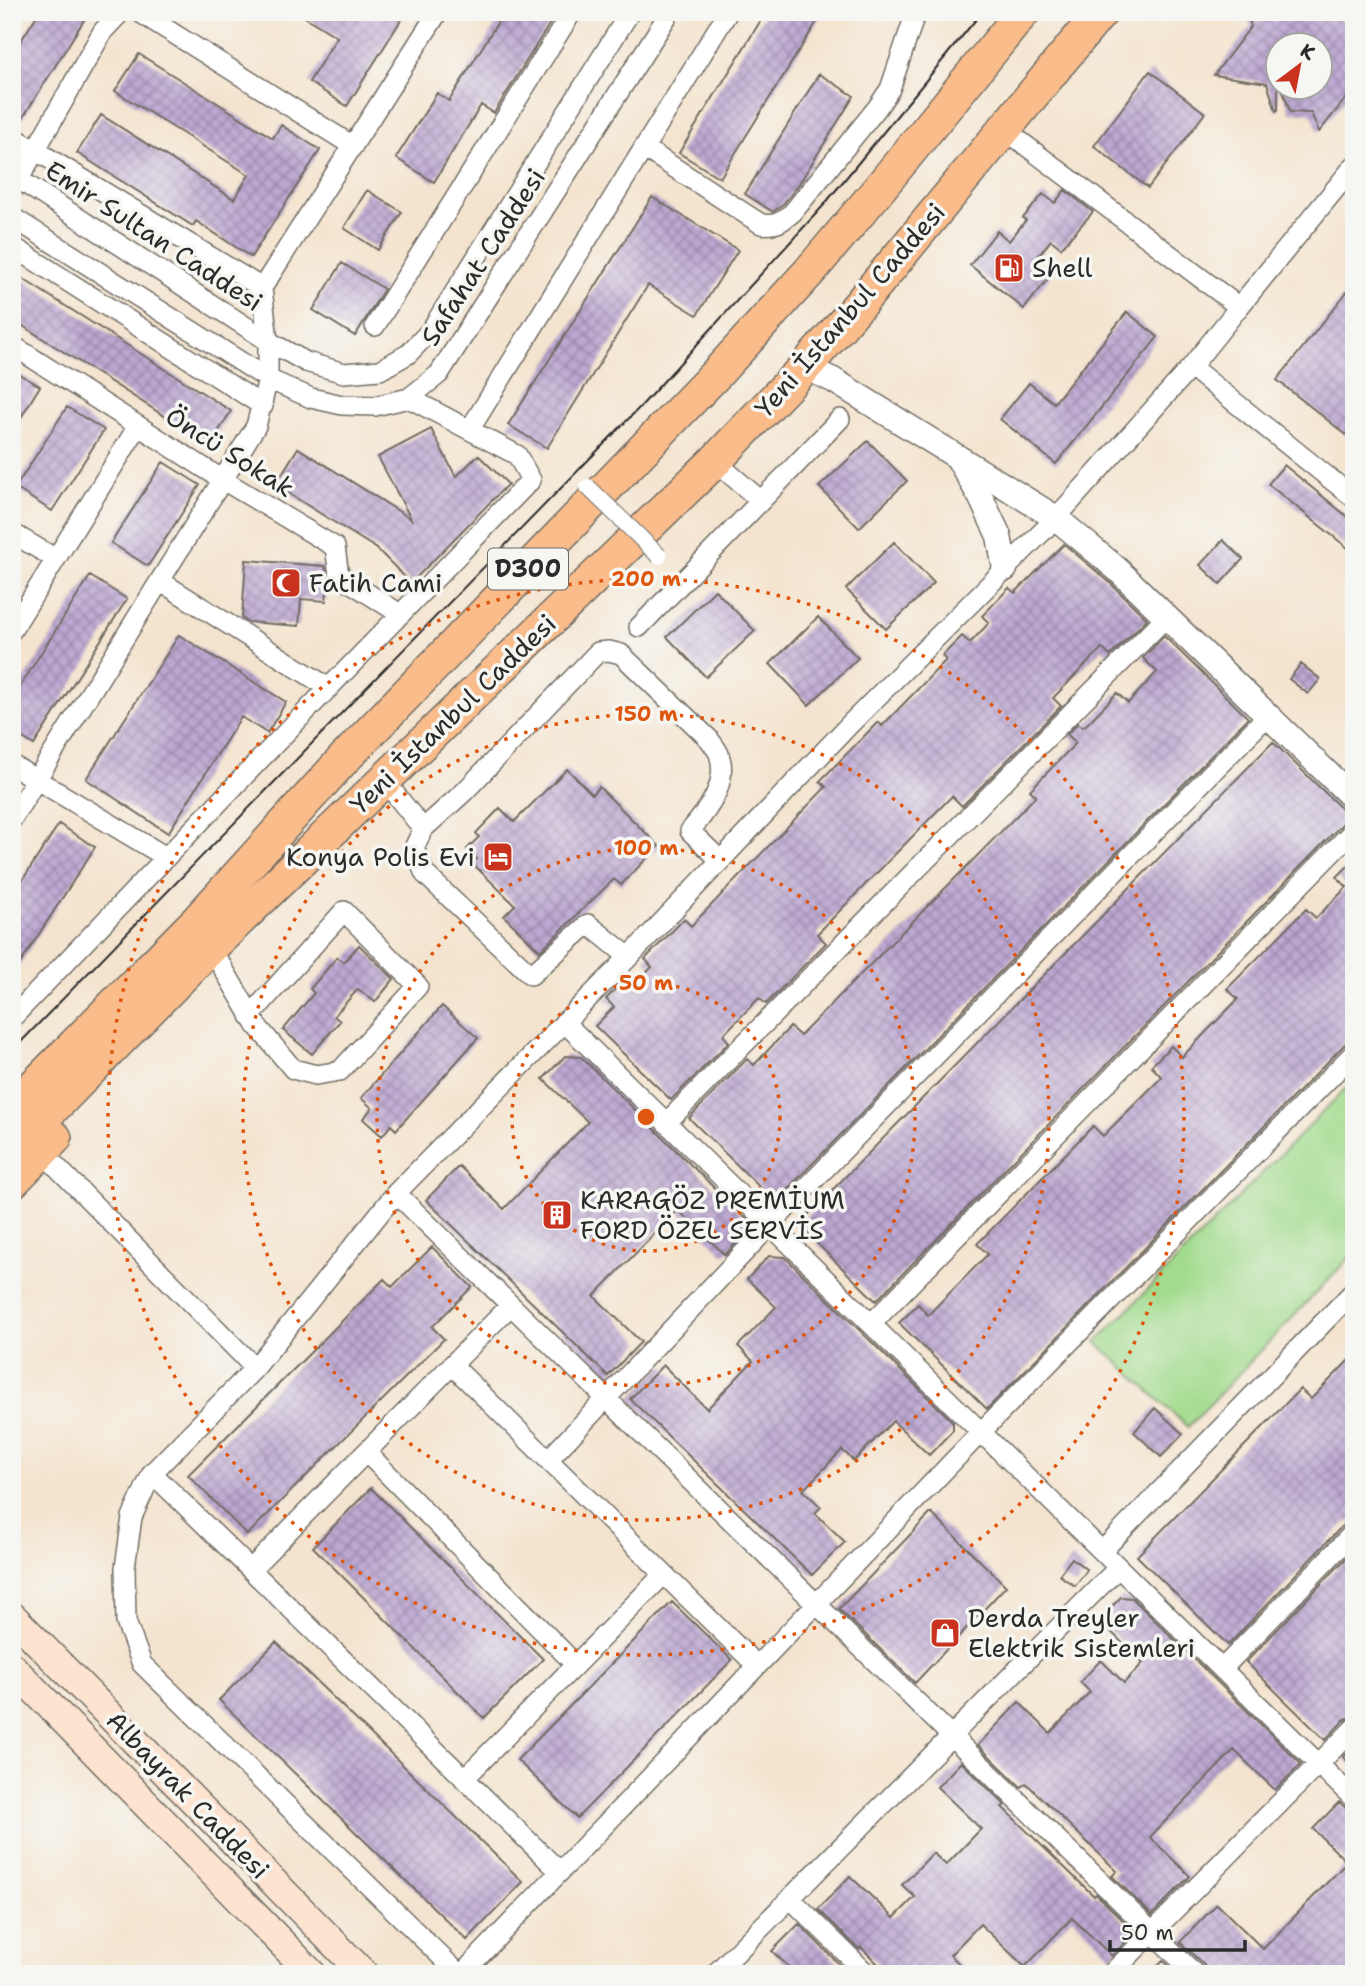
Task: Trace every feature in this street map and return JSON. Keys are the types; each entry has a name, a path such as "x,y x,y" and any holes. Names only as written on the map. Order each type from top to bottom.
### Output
{"highway":[{"name":"Yeni İstanbul Caddesi","path":"12,1108 197,921 341,762 671,421 810,271 1023,12"},
{"name":"Yeni İstanbul Caddesi","path":"27,1151 167,991 715,461 805,368 1101,12"},
{"path":"12,1078 196,891 341,762"},
{"path":"12,1182 27,1151 244,937 286,874"}],"main road":[{"name":"Albayrak Caddesi","path":"12,1616 364,1974"},
{"path":"12,1667 312,1974"}],"street":[{"path":"16,177 35,151 103,31 121,12"},
{"path":"139,12 353,146"},
{"path":"12,819 257,426 268,379 268,341 262,288 438,12"},
{"path":"375,326 572,12"},
{"name":"Safahat Caddesi","path":"268,341 306,362 344,373 380,370 408,354 431,330 630,12"},
{"name":"Safahat Caddesi","path":"268,379 311,398 342,405 375,405 410,398 439,374 670,12"},
{"path":"470,429 728,12"},
{"path":"644,148 761,224 781,223 793,212 890,89 916,12"},
{"path":"1004,129 1239,307"},
{"path":"12,136 262,288"},
{"path":"1354,166 1191,367 1056,518 851,723 629,957 396,1193 255,1368 152,1473 132,1517 125,1568 126,1622 142,1664 461,1974 981,1432 1354,1054"},
{"name":"Emir Sultan Caddesi","path":"16,177 268,341"},
{"path":"12,217 268,379"},
{"path":"12,246 263,406"},
{"name":"Öncü Sokak","path":"12,345 223,480 335,547 339,575 400,614"},
{"path":"1191,367 1354,498"},
{"path":"805,368 833,380 1056,518 1117,569 1354,799"},
{"path":"12,1018 531,480 517,455 410,398"},
{"path":"639,627 840,419"},
{"path":"12,630 138,426"},
{"path":"956,457 981,498 999,536 1005,569"},
{"path":"715,461 761,501"},
{"path":"588,487 659,556"},
{"path":"12,533 56,559"},
{"path":"160,580 328,688"},
{"path":"666,1123 1166,617"},
{"path":"629,957 588,924 531,975 425,874 414,848 423,829 464,792 598,652 609,651 621,654 709,739 719,753 722,772 719,789 690,831 721,861"},
{"path":"548,1460 770,1225 1267,716"},
{"path":"12,765 166,857"},
{"path":"384,780 423,829"},
{"path":"871,1324 1354,830"},
{"path":"220,962 250,1016 293,1069 316,1075 340,1072 418,986 345,911 250,1016"},
{"path":"564,1022 1354,1799"},
{"path":"27,1151 255,1368"},
{"path":"396,1193 1195,1974"},
{"path":"1102,1551 1354,1291"},
{"path":"251,1569 511,1305"},
{"path":"452,1365 757,1666"},
{"path":"366,1452 575,1664"},
{"path":"152,1473 560,1872"},
{"path":"1222,1669 1354,1532"},
{"path":"715,1974 1118,1567"},
{"path":"464,1779 664,1574"},
{"path":"1111,1974 1354,1728"},
{"path":"790,1898 867,1974"}],"green space":[{"path":"1354,1080 1354,1253 1188,1427 1096,1342"}],"building":[{"path":"39,12 89,12 22,119 12,112 12,55"},
{"path":"297,12 406,12 347,106 309,82 337,37"},
{"path":"504,12 557,12 494,113 481,105 434,182 396,158 437,93 449,101"},
{"path":"766,12 823,12 720,178 679,153"},
{"path":"1246,12 1354,12 1354,88 1319,132 1311,113 1290,112 1287,102 1334,102 1334,32 1264,32 1264,83 1214,75 1251,26"},
{"path":"139,54 273,138 281,125 320,150 251,257 196,221 193,226 77,153 101,115 234,199 249,175 115,91"},
{"path":"1150,71 1205,113 1148,188 1094,146"},
{"path":"819,74 854,96 797,187 773,212 745,194"},
{"path":"367,190 402,212 378,250 344,228"},
{"path":"1065,190 1093,212 1061,248 1051,240 1034,261 1051,275 1024,309 970,265 997,231 1009,241 1026,220 1023,218 1043,194 1055,203"},
{"path":"652,197 738,250 697,315 648,285 547,448 508,425"},
{"path":"342,263 384,289 355,336 313,310"},
{"path":"12,272 231,411 210,445 12,319"},
{"path":"1354,283 1354,441 1277,380"},
{"path":"1127,312 1158,337 1056,464 1000,419 1029,383 1054,403"},
{"path":"12,370 40,386 12,432"},
{"path":"67,407 104,430 52,511 15,488"},
{"path":"431,429 456,477 478,455 508,484 411,583 377,549 275,485 298,448 411,519 378,457"},
{"path":"868,441 907,481 859,528 819,487"},
{"path":"163,462 200,485 148,566 111,543"},
{"path":"1284,465 1354,522 1354,553 1268,484"},
{"path":"1223,540 1243,559 1220,584 1200,565"},
{"path":"894,542 934,583 886,629 846,589"},
{"path":"1064,544 1107,580 1147,619 1110,656 1102,648 1053,698 1061,706 962,806 952,796 817,934 826,943 766,1004 759,998 723,1035 729,1042 671,1100 595,1026 614,1007 606,999 626,978 634,986 652,967 645,959 684,919 691,926 826,787 820,781 878,722 882,726 946,660 942,656 962,636 970,643 989,623 982,616 1009,588 1015,593"},
{"name":"Fatih Cami","path":"246,560 325,566 328,580 326,601 301,599 299,626 248,622 242,618"},
{"path":"90,576 127,599 34,745 12,731 12,699"},
{"path":"715,590 755,631 706,677 667,637"},
{"path":"818,617 858,658 809,705 770,664"},
{"path":"179,635 286,702 267,733 241,717 168,833 86,779"},
{"path":"1164,636 1248,718 775,1202 689,1118 747,1059 754,1065 790,1027 800,1036 1036,796 1030,790 1076,743 1067,734 1078,723 1082,727 1087,724 1117,693 1128,703 1157,672 1143,658"},
{"path":"1301,664 1320,679 1308,694 1289,679"},
{"path":"1273,742 1351,818 1345,821 876,1301 798,1225"},
{"path":"567,769 592,794 599,787 659,846 621,885 614,879 540,951 504,916 515,905 473,864 477,859 467,849 479,837 476,833 500,808 514,822"},
{"path":"59,824 95,847 12,976 12,896"},
{"path":"1354,860 1354,1038 1345,1044 987,1409 899,1323 918,1304 928,1315 988,1254 977,1244 1093,1126 1103,1136 1162,1077 1151,1066 1171,1046 1182,1057 1238,999 1227,989 1306,909 1316,918 1347,887 1337,877"},
{"path":"359,945 394,979 375,1002 358,989 334,1016 340,1021 312,1054 283,1030 314,993 310,989 337,957 344,962"},
{"path":"442,1006 478,1038 396,1130 391,1125 382,1136 363,1119 372,1108 361,1098"},
{"name":"KARAGÖZ PREMİUM FORD ÖZEL SERVİS","path":"565,1056 581,1057 749,1222 749,1229 725,1255 678,1210 594,1296 641,1342 608,1376 426,1200 459,1166 504,1209 588,1122 543,1079"},
{"path":"432,1247 472,1287 432,1327 444,1339 247,1535 188,1475 384,1279 392,1287"},
{"path":"769,1256 785,1257 953,1422 953,1430 929,1455 893,1421 854,1461 842,1450 803,1490 821,1507 815,1513 845,1542 812,1575 630,1399 663,1365 707,1409 753,1361 738,1346 776,1307 747,1279"},
{"path":"1354,1355 1354,1520 1345,1523 1228,1645 1137,1556 1300,1389 1311,1399"},
{"path":"1155,1408 1183,1434 1161,1457 1134,1432"},
{"path":"371,1488 543,1659 484,1718 313,1547"},
{"path":"931,1513 1006,1586 915,1683 839,1609"},
{"path":"1354,1550 1354,1716 1345,1719 1325,1740 1246,1662"},
{"path":"1072,1558 1087,1570 1075,1586 1059,1575"},
{"path":"1121,1597 1132,1598 1301,1764 1275,1790 1234,1750 1150,1837 1190,1876 1152,1915 1112,1876 1117,1871 1026,1783 1021,1787 978,1745 1019,1702 1050,1733 1090,1692 1080,1682 1101,1660 1124,1683 1143,1663 1099,1620"},
{"path":"672,1602 732,1660 577,1818 517,1760"},
{"path":"276,1642 523,1882 467,1940 219,1700"},
{"path":"1354,1746 1354,1768 1343,1757"},
{"path":"961,1762 1005,1805 1002,1807 1135,1932 1112,1956 1072,1918 1025,1967 980,1924 950,1955 970,1974 888,1974 818,1909 850,1876 894,1918 915,1897 902,1885 933,1853 946,1865 981,1829 937,1787"},
{"path":"1339,1802 1354,1811 1354,1974 1300,1974 1292,1966 1285,1974 1207,1974 1204,1965 1180,1942 1217,1904 1263,1949 1347,1862 1313,1829"},
{"path":"799,1924 842,1967 835,1974 796,1974 772,1951"},
{"path":"1163,1960 1177,1974 1149,1974"}],"tram line":[{"path":"12,1051 642,405 823,206 982,12"}],"place":[{"name":"Shell","path":"1009,268"},
{"name":"Fatih Cami","path":"286,583"},
{"name":"Konya Polis Evi","path":"498,857"},
{"name":"KARAGÖZ PREMİUM FORD ÖZEL SERVİS","path":"557,1215"},
{"name":"Derda Treyler Elektrik Sistemleri","path":"945,1633"}]}
